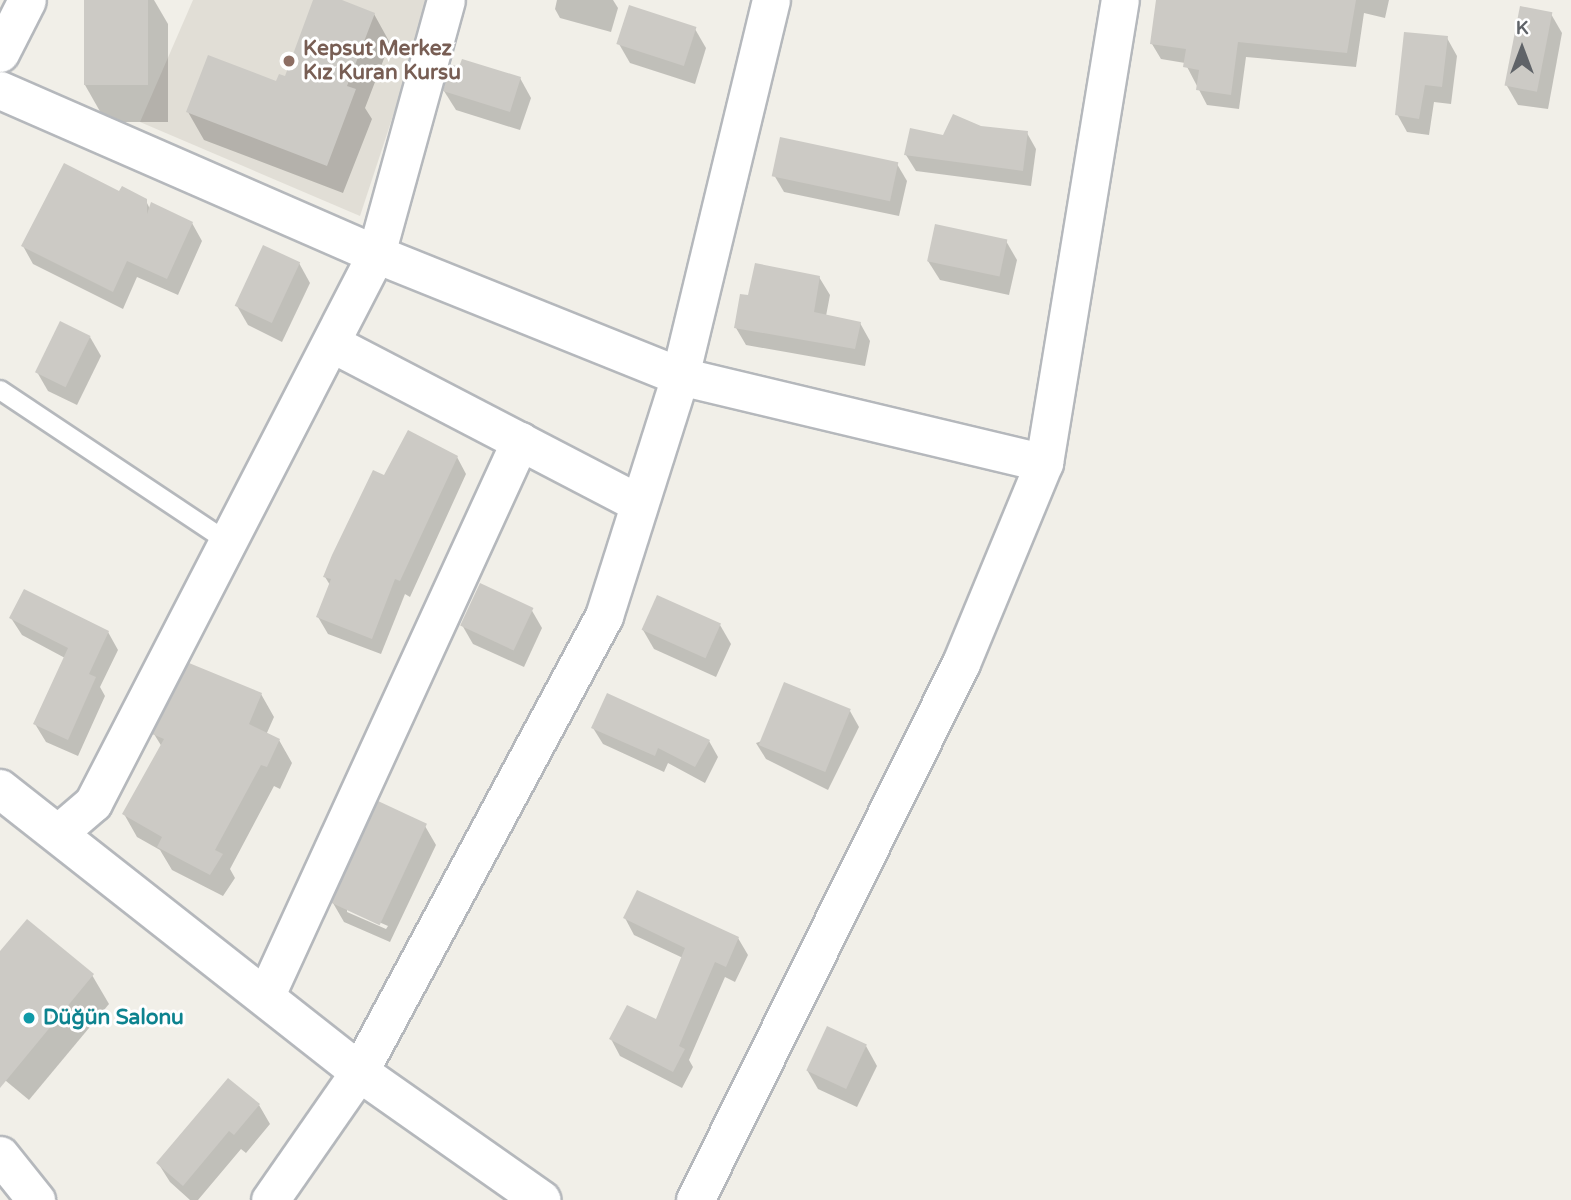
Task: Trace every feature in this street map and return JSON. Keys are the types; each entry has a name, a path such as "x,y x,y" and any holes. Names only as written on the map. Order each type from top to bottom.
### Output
{"street":[{"path":"0,53 27,0"},
{"path":"58,833 93,803 376,254 446,0"},
{"path":"270,1200 359,1072 604,616 680,376 771,0"},
{"path":"695,1200 961,663 1044,463 1120,0"},
{"path":"0,90 376,254 680,376 1044,463"},
{"path":"331,343 639,503"},
{"path":"265,997 520,441"},
{"path":"0,789 359,1072 541,1200"},
{"path":"0,1155 36,1200"}],"lane":[{"path":"0,390 228,542"}],"shaded area":[{"name":"Kepsut Merkez Kız Kuran Kursu","path":"193,0 431,0 360,216 140,122"}],"building":[{"path":"84,0 148,0 148,85 84,85"},
{"path":"313,0 342,0 375,13 347,86 356,89 327,166 186,112 208,55 276,81 279,74 285,76"},
{"path":"1156,0 1356,0 1347,53 1238,42 1231,95 1196,90 1199,70 1183,67 1186,49 1150,44"},
{"path":"629,5 697,27 684,66 616,44"},
{"path":"1520,6 1552,12 1537,92 1505,86"},
{"path":"1404,32 1448,36 1442,87 1425,85 1419,119 1395,115"},
{"path":"462,59 521,77 510,112 443,91 450,64 459,67"},
{"path":"953,114 981,126 1028,131 1023,171 904,155 910,128 943,135"},
{"path":"780,137 898,162 890,201 772,176"},
{"path":"64,163 119,191 122,186 147,199 147,214 151,202 193,222 167,279 127,261 113,292 21,246"},
{"path":"935,224 1007,239 999,277 927,261"},
{"path":"263,245 300,262 272,323 235,306"},
{"path":"755,263 820,276 814,312 861,322 855,349 734,328 740,294 748,295"},
{"path":"60,321 91,336 66,387 35,372"},
{"path":"408,430 458,456 400,581 395,579 372,639 316,617 331,579 323,577 373,470 384,475"},
{"path":"480,583 533,608 514,651 460,626"},
{"path":"24,589 109,631 89,674 96,677 68,740 33,724 68,648 9,618"},
{"path":"657,595 721,623 705,658 642,630"},
{"path":"189,663 262,693 249,724 280,739 267,767 261,765 215,850 223,854 210,875 157,847 162,837 122,814 164,739 152,734"},
{"path":"784,682 851,709 825,772 759,745"},
{"path":"607,693 710,740 695,767 658,748 655,756 591,728"},
{"path":"378,801 427,824 380,925 331,903"},
{"path":"637,890 739,937 726,967 715,962 679,1046 685,1049 673,1072 609,1039 627,1005 656,1019 685,948 623,918"},
{"name":"Düğün Salonu","path":"27,919 94,974 0,1088 0,951"},
{"path":"827,1026 867,1045 846,1089 806,1070"},
{"path":"228,1078 260,1104 234,1135 229,1131 183,1186 156,1163"}],"place":[{"name":"Kepsut Merkez Kız Kuran Kursu","path":"289,61"},
{"name":"Düğün Salonu","path":"29,1018"}]}
